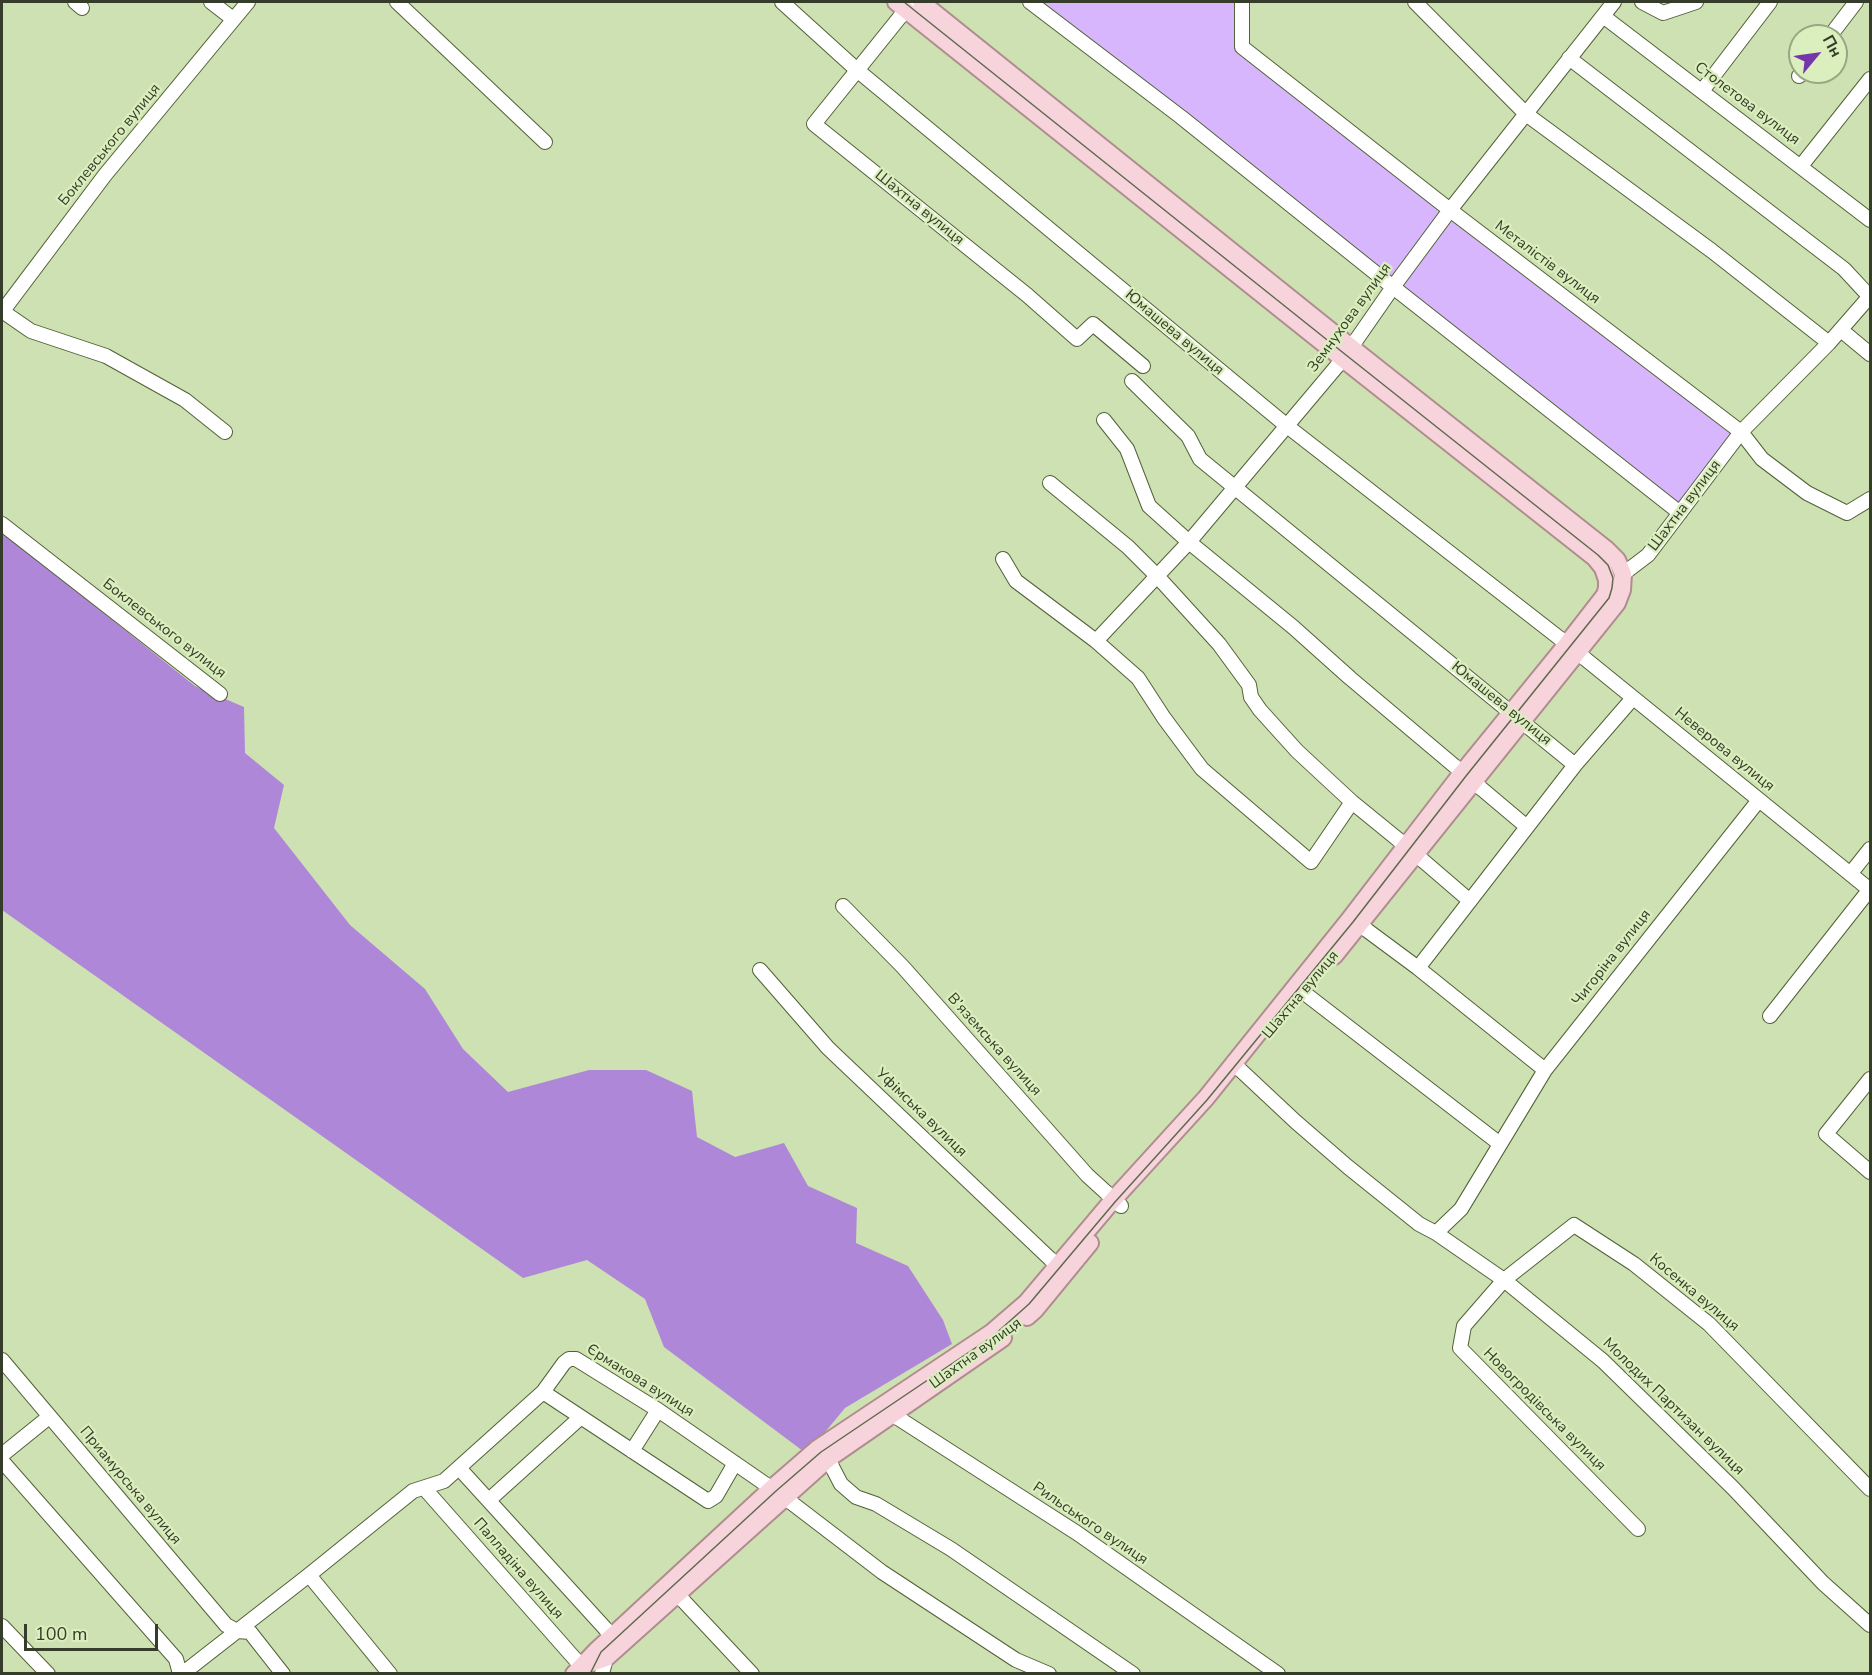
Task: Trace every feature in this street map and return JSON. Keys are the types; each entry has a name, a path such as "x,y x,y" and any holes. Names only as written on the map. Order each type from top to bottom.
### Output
{"main road":[{"path":"909,3 1347,353 1606,549 1617,560 1616,577"},
{"name":"Шахтна вулиця","path":"580,1671 612,1636 823,1454 886,1411 998,1342 1035,1310 1061,1269 1303,992 1467,777 1572,648 1617,603 1622,590 1616,577"},
{"name":"Шахтна вулиця","path":"1237,1065 1355,922"},
{"name":"Шахтна вулиця","path":"580,1671 602,1668 778,1492"}],"street":[{"path":"211,2 233,19"},
{"name":"Боклевського вулиця","path":"2,311 105,175 248,2"},
{"path":"397,2 546,142"},
{"name":"Юмашева вулиця","path":"782,2 857,70 1287,426 1572,648"},
{"path":"1030,2 1181,117 1680,513"},
{"name":"Металістів вулиця","path":"1242,2 1242,47 1450,210 1741,432 1762,459 1807,493 1847,513 1870,499"},
{"path":"1415,2 1526,114 1712,251 1829,343"},
{"name":"Земнухова вулиця","path":"1095,641 1189,542 1347,353 1450,210 1614,2"},
{"path":"1642,2 1663,13 1696,2"},
{"path":"1702,91 1770,2"},
{"path":"1839,24 1856,2"},
{"name":"Шахтна вулиця","path":"909,3 814,124 1027,295 1077,339 1093,324 1143,366"},
{"name":"Столетова вулиця","path":"1603,16 1870,220"},
{"path":"1569,58 1844,269 1870,297"},
{"path":"1801,166 1870,79"},
{"name":"Шахтна вулиця","path":"1616,577 1648,555 1741,432 1829,343 1870,297"},
{"path":"2,311 31,331 106,356 185,400 225,432"},
{"path":"1841,330 1870,354"},
{"name":"Юмашева вулиця","path":"1132,381 1188,436 1200,459 1518,716 1575,765"},
{"path":"1104,420 1127,449 1149,506 1527,827"},
{"path":"1050,483 1128,547 1220,644 1249,685 1251,697 1260,710 1297,751 1352,802 1470,901"},
{"name":"Боклевського вулиця","path":"2,524 220,694"},
{"path":"1003,559 1016,581 1095,641 1138,678 1164,718 1202,768 1311,862 1352,802"},
{"name":"Неверова вулиця","path":"1572,648 1870,889"},
{"path":"1419,968 1575,765 1633,698"},
{"name":"Чигоріна вулиця","path":"1436,1233 1461,1209 1545,1070 1760,800"},
{"path":"1851,873 1870,849"},
{"path":"1770,1016 1870,889"},
{"name":"В’яземська вулиця","path":"843,906 903,967 1087,1175 1117,1203"},
{"path":"1355,922 1419,968 1545,1070"},
{"name":"Уфімська вулиця","path":"760,970 828,1048 1061,1269"},
{"path":"1303,992 1500,1144"},
{"path":"1237,1065 1296,1122 1348,1167 1419,1224 1436,1233"},
{"path":"1870,1079 1826,1134 1870,1172"},
{"name":"Косенка вулиця","path":"1504,1280 1574,1225 1634,1264 1709,1324 1870,1489"},
{"name":"Молодих Партизан вулиця","path":"1436,1233 1504,1280 1603,1361 1733,1488 1823,1583 1870,1624"},
{"name":"Новогродівська вулиця","path":"1504,1280 1464,1326 1460,1348 1638,1529"},
{"name":"Єрмакова вулиця","path":"181,1674 413,1491 444,1481 543,1392 569,1359 576,1359 658,1410 778,1492 882,1572 1016,1660 1049,1674"},
{"name":"Приамурська вулиця","path":"2,1360 226,1625 237,1631"},
{"path":"543,1392 708,1501 716,1496 735,1463"},
{"path":"632,1451 658,1410"},
{"name":"Рильського вулиця","path":"886,1411 1077,1533 1278,1674"},
{"path":"2,1455 49,1417"},
{"path":"489,1500 581,1417"},
{"path":"823,1454 841,1484 856,1497 876,1504 951,1549 1133,1674"},
{"path":"2,1461 176,1659 181,1674"},
{"path":"459,1468 612,1636"},
{"name":"Палладіна вулиця","path":"425,1489 580,1671"},
{"path":"309,1575 390,1674"},
{"path":"677,1594 752,1674"},
{"path":"2,1626 48,1674"},
{"path":"237,1631 250,1632 284,1674"}],"shaded area":[{"path":"1037,2 1237,2 1238,50 1733,434 1677,507"},
{"path":"2,532 195,686 244,707 245,753 284,785 274,828 350,925 425,989 463,1049 508,1092 589,1070 646,1070 692,1091 697,1137 735,1157 784,1143 808,1186 857,1208 856,1243 908,1266 943,1320 952,1344 845,1408 807,1454 664,1347 645,1299 587,1260 523,1278 2,910"}],"tram line":[{"path":"590,1674 601,1652 821,1452 993,1336 1029,1304 1115,1202 1207,1100 1353,922 1466,776 1609,598 1612,588 1613,578 1608,565 1598,555 904,2"}]}
